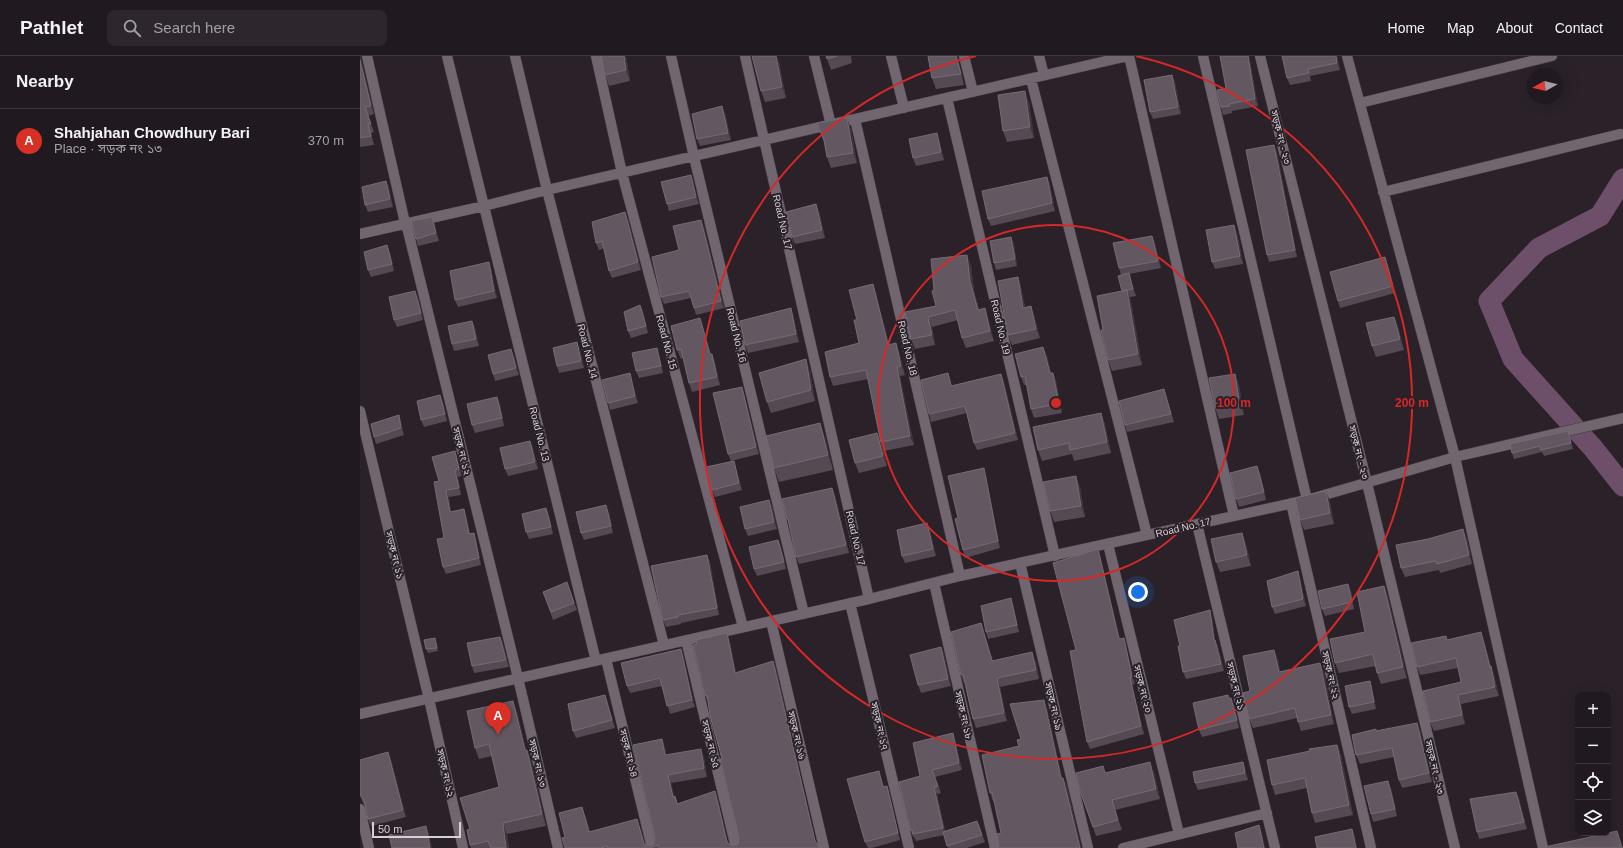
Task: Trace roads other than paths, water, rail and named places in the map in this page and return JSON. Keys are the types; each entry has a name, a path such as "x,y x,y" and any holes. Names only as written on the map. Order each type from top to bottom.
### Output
{"street":[{"name":"সড়ক নং ১২","path":"367,56 405,223 518,678"},
{"name":"Road No. 13","path":"447,56 484,206 601,660"},
{"name":"Road No. 14","path":"515,56 547,190 664,645"},
{"name":"Road No. 15","path":"596,56 622,173 743,628"},
{"name":"Road No. 16","path":"671,56 804,614"},
{"name":"Road No. 17","path":"745,56 869,599 960,576 1307,500 1455,457 1623,418"},
{"path":"814,56 831,125"},
{"path":"891,56 904,108"},
{"path":"964,56 973,92"},
{"path":"1039,56 1044,76"},
{"path":"360,234 1044,76 1115,58 1129,56 1234,516"},
{"path":"1202,56 1307,500"},
{"name":"সড়ক নং - ২৩","path":"1260,56 1367,483 1455,848"},
{"path":"1347,56 1455,457 1543,848"},
{"path":"1360,103 1552,56"},
{"path":"1031,78 1147,535"},
{"name":"Road No. 19","path":"947,98 1055,556"},
{"name":"Road No. 18","path":"855,119 960,576"},
{"path":"1383,192 1620,134"},
{"name":"সড়ক নং ১১","path":"360,411 429,699"},
{"name":"সড়ক নং ২২","path":"1291,503 1371,848"},
{"name":"সড়ক নং ২১","path":"1197,524 1275,848"},
{"name":"সড়ক নং ২০","path":"1108,544 1179,834"},
{"name":"সড়ক নং ১৯","path":"1020,563 1088,848"},
{"name":"সড়ক নং ১৮","path":"934,583 995,848"},
{"path":"360,714 869,599"},
{"name":"সড়ক নং ১৭","path":"850,603 909,848"},
{"name":"সড়ক নং ১৬","path":"771,621 824,848"},
{"name":"সড়ক নং ১৫","path":"686,640 736,848"},
{"name":"সড়ক নং ১৪","path":"601,660 652,848"},
{"name":"সড়ক নং ১৩","path":"518,678 558,848"},
{"name":"সড়ক নং ১২","path":"429,699 463,848"},
{"path":"360,809 369,848"},
{"path":"1123,848 1267,813"}],"waterway":[{"path":"1623,179 1600,216 1539,248 1489,301 1513,359 1593,448 1623,486"}],"place":[{"name":"Shahjahan Chowdhury Bari","path":"498,735"}]}
